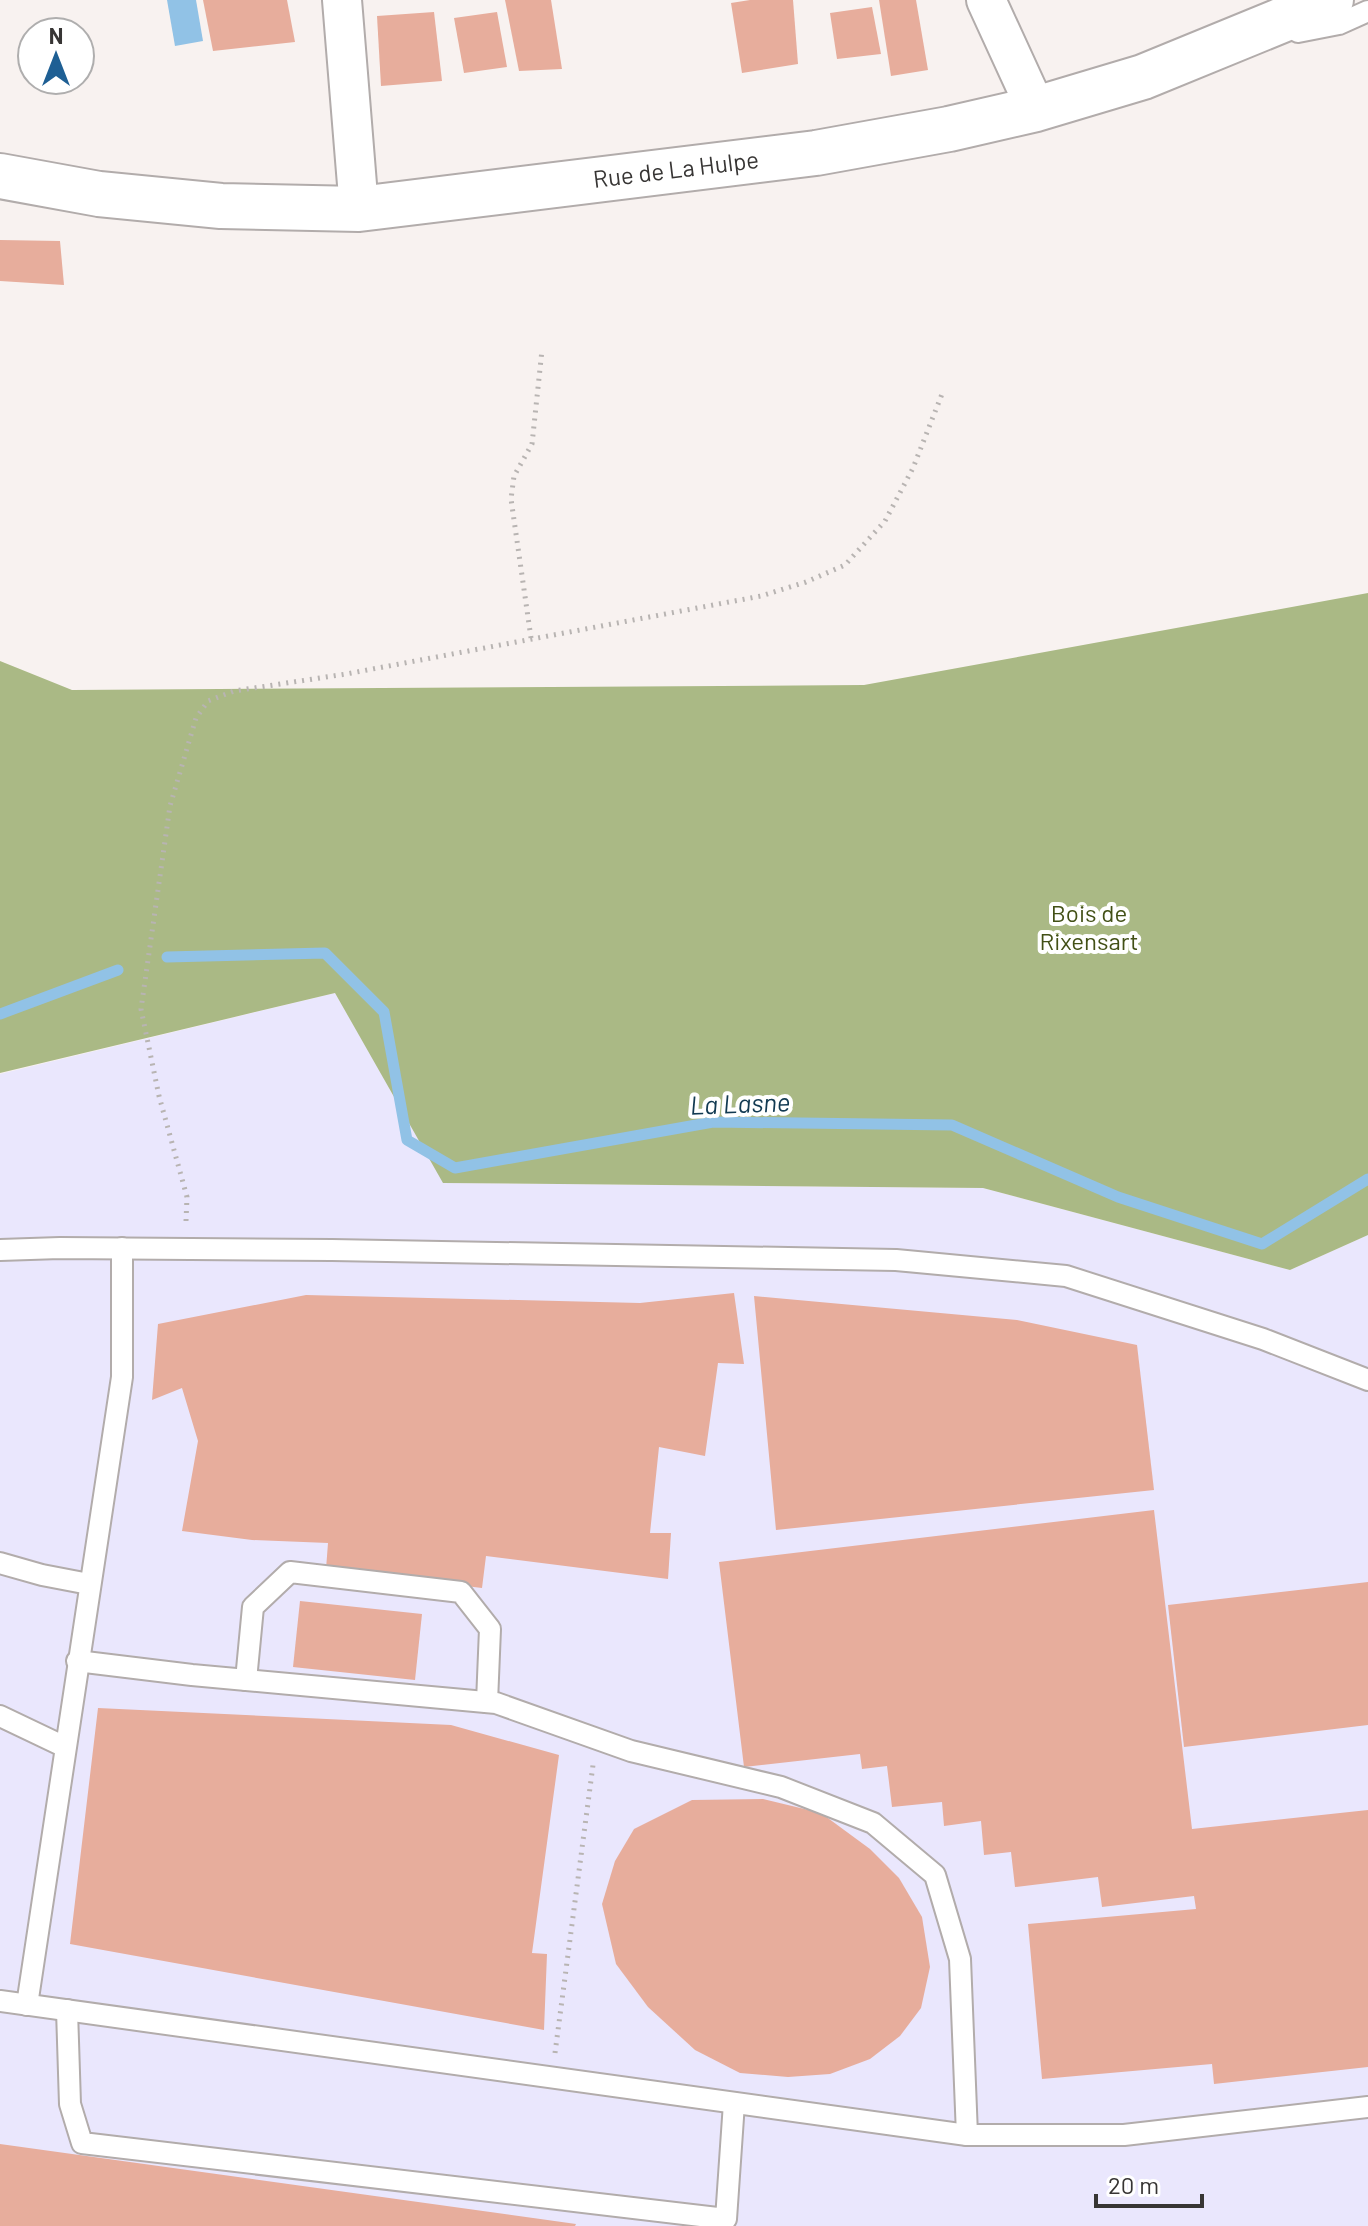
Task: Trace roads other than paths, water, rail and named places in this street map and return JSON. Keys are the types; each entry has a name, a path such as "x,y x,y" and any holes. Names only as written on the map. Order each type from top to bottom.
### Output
{"street":[{"path":"342,0 359,209"},
{"path":"986,0 1036,109"},
{"name":"Rue de La Hulpe","path":"0,176 99,194 205,205 359,209 816,153 949,129 1036,109 1143,77 1331,0"}],"lane":[{"path":"1220,46 1339,24 1368,11"},
{"path":"27,2005 122,1377 122,1248"},
{"path":"0,1250 122,1248 896,1260 1066,1276 1263,1339 1368,1380"},
{"path":"0,1563 89,1584"},
{"path":"246,1680 253,1607 290,1572 461,1592 490,1629 487,1702"},
{"path":"77,1661 487,1702 631,1751 781,1787 873,1823 935,1875 960,1959 967,2135"},
{"path":"0,1716 65,1747"},
{"path":"0,2001 967,2135 1124,2135 1368,2107"},
{"path":"67,2010 70,2104 82,2143 726,2222 734,2103"}],"water":[{"path":"167,0 196,0 203,41 175,46"}],"waterway":[{"name":"La Lasne","path":"167,957 325,953 384,1012 407,1140 455,1168 713,1122 952,1125 1118,1197 1262,1244 1368,1179"},
{"name":"La Lasne","path":"0,1014 118,970"}],"park label":[{"name":"Bois de Rixensart","path":"1089,928"}]}
